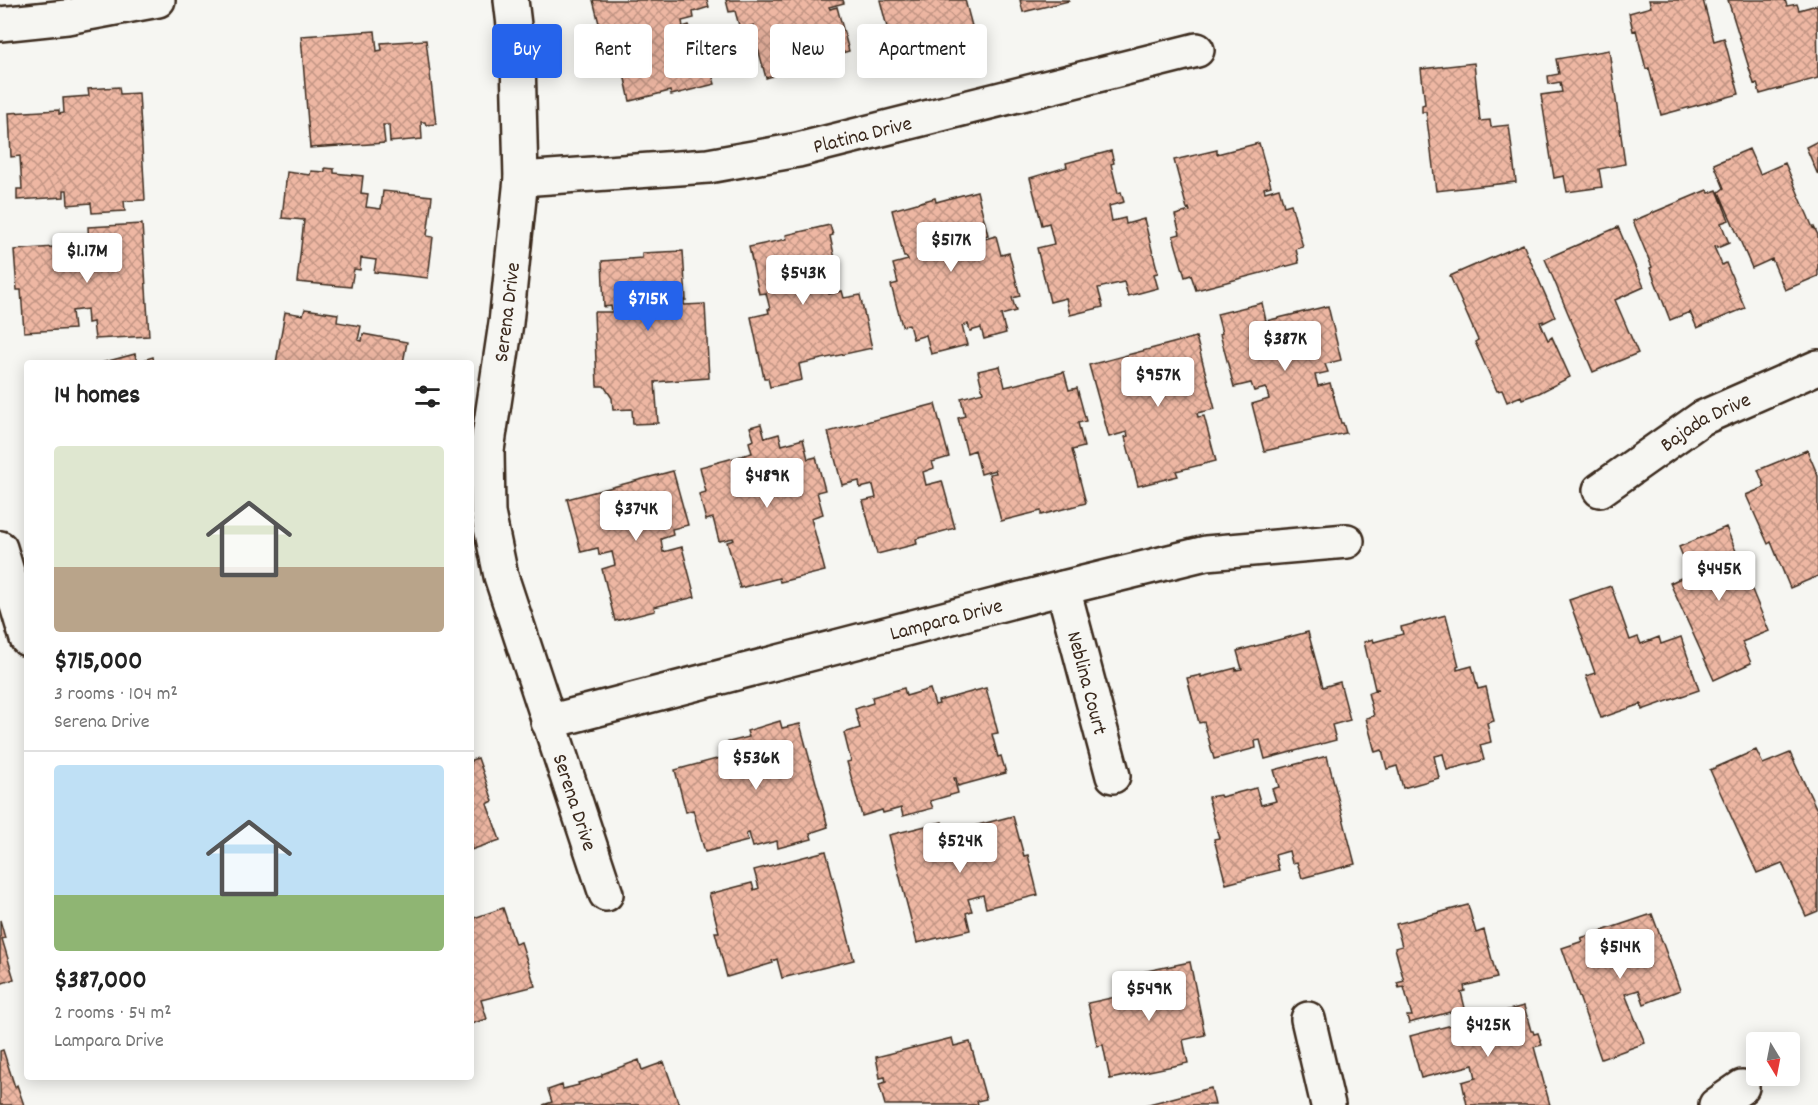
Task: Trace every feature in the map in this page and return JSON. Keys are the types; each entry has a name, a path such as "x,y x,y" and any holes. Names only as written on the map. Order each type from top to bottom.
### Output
{"street":[{"path":"0,24 67,17 158,0"},
{"name":"Serena Drive","path":"511,0 518,59 521,179 506,323 486,450 488,513 501,576 606,894"},
{"name":"Platina Drive","path":"521,179 708,166 798,150 1197,50"},
{"name":"Bajada Drive","path":"1600,490 1702,418 1818,367"},
{"name":"Lampara Drive","path":"548,722 1206,553 1347,541"},
{"path":"0,548 24,629"},
{"name":"Neblina Court","path":"1063,588 1113,776"},
{"path":"1308,1018 1328,1105"},
{"path":"1716,1105 1742,1087"}],"building":[{"path":"593,0 707,0 709,7 693,12 694,18 682,21 682,24 664,24 664,78 713,78 715,84 671,95 670,91 630,101 625,78 652,78 652,24 599,24"},
{"path":"726,0 843,0 844,3 829,7 830,9 837,7 842,24 770,24 770,77 766,78 758,48 758,24 739,24 735,11 729,12"},
{"path":"880,0 965,0 971,24 886,24"},
{"path":"1020,0 1069,0 1069,1 1023,12"},
{"path":"1649,0 1703,0 1714,41 1724,38 1739,94 1661,115 1649,68 1646,69 1629,13 1651,7"},
{"path":"1728,0 1785,0 1787,6 1797,4 1799,10 1817,5 1818,78 1760,94 1757,83 1754,84"},
{"path":"375,31 377,51 382,50 381,43 426,40 436,124 426,125 425,122 421,122 422,139 390,142 389,125 383,125 385,143 310,148 301,36"},
{"path":"845,36 849,51 845,52"},
{"path":"1609,50 1625,164 1599,169 1602,187 1567,192 1564,176 1554,178 1541,95 1562,92 1560,82 1549,84 1548,76 1559,74 1556,59"},
{"path":"1474,63 1480,121 1490,120 1491,127 1509,125 1516,182 1436,191 1426,112 1422,112 1422,105 1425,104 1421,69"},
{"path":"119,87 120,94 139,93 145,200 124,201 125,211 92,213 91,203 68,205 67,190 64,190 64,197 17,200 17,189 22,189 20,156 11,157 9,113 59,110 59,114 64,113 63,98 89,96 88,89"},
{"path":"1818,141 1818,175 1806,147"},
{"path":"1259,143 1271,186 1264,188 1265,192 1279,188 1284,206 1291,204 1303,247 1296,249 1299,263 1196,290 1191,275 1185,277 1173,236 1180,234 1175,215 1190,211 1189,208 1187,209 1174,160 1217,150 1217,154"},
{"path":"1749,149 1760,174 1785,163 1818,235 1818,276 1785,290 1772,259 1752,268 1719,192 1724,188 1714,164"},
{"path":"1111,151 1114,163 1111,164 1118,193 1121,192 1124,202 1109,206 1112,221 1125,218 1126,224 1144,219 1158,273 1154,274 1158,288 1128,296 1124,282 1098,288 1103,307 1070,315 1066,298 1050,302 1037,248 1054,244 1049,223 1042,225 1030,178 1067,167 1066,163"},
{"path":"325,168 334,169 334,173 363,176 361,193 368,194 366,207 381,209 383,191 432,196 427,236 433,237 428,278 374,272 376,260 361,258 360,270 354,269 351,287 297,282 304,220 282,218 287,172 310,175 311,171 325,172"},
{"path":"1707,190 1709,193 1717,190 1729,220 1721,223 1729,243 1714,247 1722,265 1726,263 1745,308 1697,328 1690,312 1670,320 1633,221"},
{"path":"977,191 988,235 981,237 981,240 996,236 1001,255 1009,253 1020,296 1012,298 1016,311 1001,315 1006,333 984,339 981,328 970,331 968,324 962,326 967,345 931,354 926,335 913,339 909,325 902,326 891,285 898,283 893,264 908,260 904,257 892,210 935,198 936,202"},
{"path":"142,224 149,336 95,339 93,322 88,323 87,309 72,311 74,329 24,332 21,290 17,290 14,250 67,246 68,261 84,259 82,246 89,246 88,227"},
{"path":"830,225 833,235 830,236 839,277 826,279 829,294 842,291 844,298 860,295 872,348 799,364 802,380 770,387 768,378 764,378 751,317 769,313 768,309 770,309 766,293 759,294 749,247 787,239 786,235"},
{"path":"1618,227 1644,287 1615,300 1638,353 1593,372 1545,259"},
{"path":"1523,244 1555,317 1543,323 1543,321 1540,322 1548,340 1552,337 1570,377 1539,393 1522,399 1521,396 1507,402 1502,390 1497,391 1475,342 1478,340 1450,276"},
{"path":"683,251 686,300 684,300 684,305 705,304 709,378 655,382 658,423 633,424 632,409 613,410 612,398 604,386 597,386 594,312 612,312 611,306 604,307 602,261 642,258 642,253"},
{"path":"1262,303 1266,321 1328,306 1341,360 1325,364 1328,372 1315,375 1318,386 1330,383 1346,433 1264,451 1252,404 1269,399 1266,388 1254,391 1251,383 1234,387 1217,314"},
{"path":"305,309 338,314 337,322 361,326 358,340 362,341 363,334 407,342 404,360 277,360 285,312 303,315"},
{"path":"1196,337 1215,409 1197,413 1198,417 1204,416 1216,461 1176,471 1178,476 1138,486 1125,437 1128,436 1127,432 1109,437 1089,365"},
{"path":"135,354 136,360 112,360"},
{"path":"1000,366 1005,387 1064,372 1069,390 1077,388 1086,421 1078,423 1084,447 1072,450 1086,503 1041,515 1041,511 1001,521 989,474 996,473 995,470 981,474 975,450 967,453 958,418 965,416 961,398 983,392 978,371"},
{"path":"935,404 949,457 932,462 934,468 923,472 926,485 942,481 955,528 916,539 917,544 877,554 863,501 876,498 873,485 860,488 859,481 842,485 828,432"},
{"path":"761,424 765,438 779,434 782,445 803,439 808,459 816,457 825,490 817,492 823,514 811,518 825,571 780,582 779,578 740,588 727,542 734,540 733,538 719,541 713,518 706,520 699,494 706,492 700,467 752,453 749,442 754,440 750,427"},
{"path":"1807,450 1818,476 1818,576 1790,588 1771,542 1768,544 1746,495 1765,487 1758,470"},
{"path":"673,471 688,525 672,529 673,535 661,539 663,552 682,547 695,597 654,607 655,611 615,621 602,569 615,565 612,552 599,555 598,548 581,552 567,499"},
{"path":"1726,527 1769,631 1742,642 1751,663 1714,680 1670,583 1690,574 1679,547"},
{"path":"1611,586 1630,640 1638,637 1641,644 1659,637 1661,644 1681,637 1699,690 1642,710 1641,704 1601,718 1586,676 1595,673 1569,600"},
{"path":"1446,615 1459,666 1457,670 1472,666 1478,689 1486,687 1494,721 1487,723 1491,742 1480,745 1484,760 1447,770 1443,754 1434,756 1439,778 1403,788 1397,766 1387,769 1382,750 1375,752 1366,718 1374,716 1368,693 1379,689 1375,689 1364,642 1373,639 1374,642 1403,634 1401,627"},
{"path":"1308,632 1323,687 1340,682 1350,720 1332,725 1336,740 1265,759 1260,740 1255,741 1256,748 1214,759 1204,722 1199,723 1187,678 1201,675 1201,677 1236,668 1236,670 1242,669 1237,651"},
{"path":"904,688 906,696 930,689 935,705 939,704 938,701 986,688 998,733 992,734 998,757 1001,756 1006,773 958,786 954,778 958,793 930,801 933,808 903,816 901,808 883,813 882,810 862,816 847,762 851,761 844,733 860,728 855,709 873,703 872,697"},
{"path":"780,721 782,728 800,724 828,827 810,833 812,839 778,848 777,841 753,847 749,833 746,834 748,841 705,852 693,810 686,812 675,770 728,756 725,743 749,737 747,731"},
{"path":"1756,750 1763,764 1790,753 1818,812 1818,911 1806,916 1782,863 1757,873 1710,770"},
{"path":"1327,756 1355,864 1302,878 1297,862 1292,863 1289,851 1275,855 1279,870 1226,884 1214,839 1219,838 1208,797 1220,795 1221,797 1256,788 1261,805 1276,801 1272,789 1279,787 1274,770"},
{"path":"478,758 493,801 487,804 500,840 474,849 474,759"},
{"path":"1013,816 1024,856 1028,855 1038,895 986,908 983,895 968,899 972,911 966,913 970,930 917,943 889,835 942,822 946,839 955,836 958,849 971,846 966,828"},
{"path":"826,851 854,960 782,978 777,959 772,961 773,963 727,977 715,932 719,932 709,894 752,883 754,890 759,888 754,870"},
{"path":"1468,905 1476,933 1484,930 1497,978 1464,986 1465,991 1461,992 1465,1008 1409,1023 1407,1016 1412,1016 1404,987 1399,988 1397,983 1404,981 1395,948 1402,946 1396,924"},
{"path":"503,908 515,944 521,942 535,986 481,1000 487,1019 474,1023 474,918"},
{"path":"1652,914 1680,990 1644,1004 1639,990 1625,994 1645,1043 1601,1059 1562,948 1583,941 1581,938"},
{"path":"0,920 5,938 2,939 14,979 0,984"},
{"path":"1190,962 1205,1035 1183,1040 1188,1063 1110,1079 1103,1045 1097,1046 1088,1003 1134,993 1132,977 1137,976 1137,973"},
{"path":"1524,1006 1531,1031 1534,1034 1538,1033 1542,1045 1534,1047 1550,1105 1467,1105 1462,1082 1476,1078 1473,1065 1421,1078 1410,1036"},
{"path":"952,1038 954,1046 970,1042 986,1099 977,1101 978,1105 885,1105 879,1084 886,1082 885,1077 880,1078 876,1057"},
{"path":"3,1050 15,1087 17,1085 24,1105 0,1105 0,1051"},
{"path":"639,1060 642,1070 664,1062 679,1105 543,1105 552,1102 548,1090 562,1085 563,1089 579,1085 578,1083 602,1076 602,1074"},
{"path":"1211,1088 1215,1105 1145,1105"}]}
